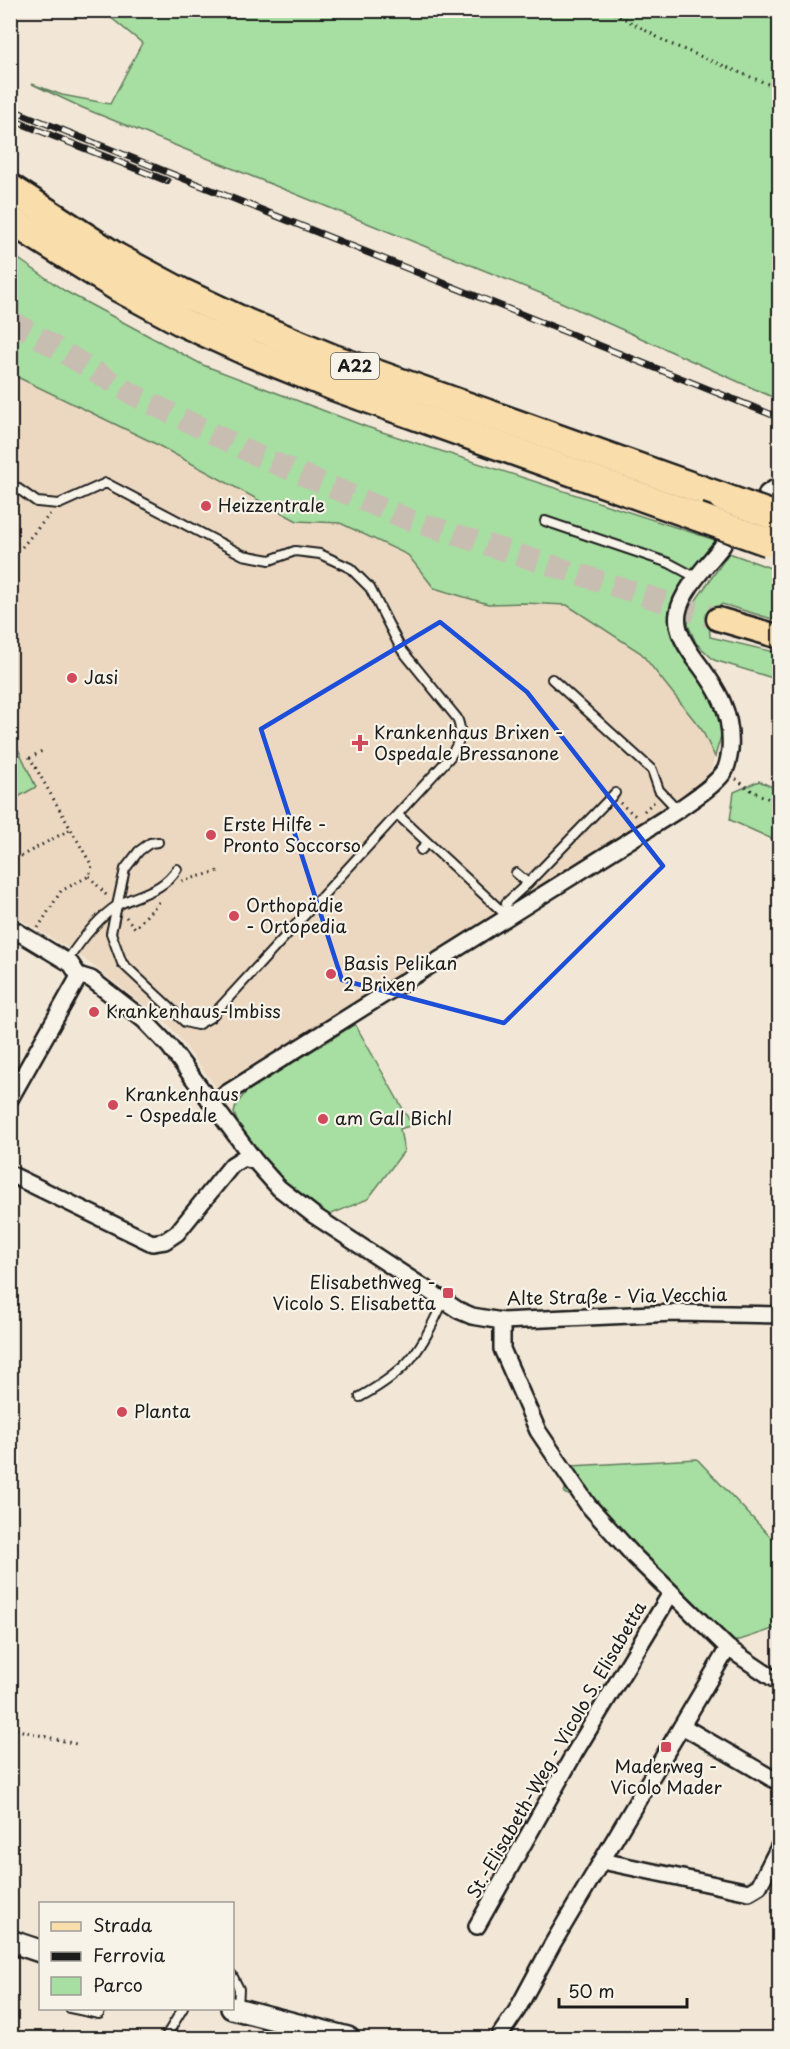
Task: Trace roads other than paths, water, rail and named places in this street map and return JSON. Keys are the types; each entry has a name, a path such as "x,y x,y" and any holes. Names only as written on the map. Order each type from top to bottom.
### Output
{"highway":[{"name":"A22","path":"10,189 116,257 181,292 247,322 332,358 722,497 776,535"},
{"name":"A22","path":"10,220 119,288 184,323 250,353 335,387 698,517 776,535"}],"main road":[{"path":"718,619 780,637"},
{"path":"10,1941 39,1952"},
{"path":"235,2009 348,2038"}],"street":[{"path":"211,1103 678,810 709,787 724,771 729,757 731,733 725,704 685,644 678,628 678,612 686,594 723,545"},
{"path":"10,927 66,961 75,968 78,975 10,1099"},
{"name":"Alte Straße - Via Vecchia","path":"78,975 91,979 144,1020 169,1046 255,1161 279,1188 315,1216 443,1302 472,1316 502,1321 674,1313 780,1315"},
{"path":"10,1174 152,1243 165,1241 177,1233 232,1165 243,1158 255,1161"},
{"name":"St.-Elisabeth-Weg - Vicolo S. Elisabetta","path":"502,1321 502,1349 538,1431 588,1504 633,1556 728,1648 780,1683"},
{"name":"St.-Elisabeth-Weg - Vicolo S. Elisabetta","path":"477,1926 574,1754 671,1593"},
{"path":"498,2038 517,2010 553,1943 728,1648"},
{"path":"682,1726 780,1783"},
{"path":"602,1861 749,1892 759,1886 780,1845"}],"lane":[{"path":"10,483 37,502 59,504 106,483 243,555 270,560 295,551 321,554 350,568 370,588 401,649 457,718 461,728 459,741 450,757 211,1017 197,1025 185,1022 122,963 111,933 125,869 139,851 150,843 158,842"},
{"path":"545,521 669,563 697,578"},
{"path":"552,679 652,770 659,790 678,810"},
{"path":"508,917 506,903 615,793"},
{"path":"398,815 508,917"},
{"path":"421,850 428,844"},
{"path":"66,961 89,932 116,906 161,886 172,877 177,869"},
{"path":"516,873 528,883"},
{"path":"360,1397 383,1384 406,1366 417,1353 443,1302"},
{"path":"234,1979 239,1989 235,2009"},
{"path":"80,2010 99,2014 100,2010"},
{"path":"165,2038 182,2010"}],"tunnel":[{"path":"10,320 134,395 258,456 410,520 718,619"}],"railway":[{"path":"10,109 780,418"},
{"path":"10,119 167,181"}],"place":[{"name":"Heizzentrale","path":"206,506"},
{"name":"Jasi","path":"72,678"},
{"name":"Krankenhaus Brixen - Ospedale Bressanone","path":"360,743"},
{"name":"Erste Hilfe - Pronto Soccorso","path":"211,835"},
{"name":"Orthopädie - Ortopedia","path":"234,916"},
{"name":"Basis Pelikan 2 Brixen","path":"331,974"},
{"name":"Krankenhaus-Imbiss","path":"94,1012"},
{"name":"Krankenhaus - Ospedale","path":"113,1105"},
{"name":"am Gall Bichl","path":"323,1119"},
{"name":"Elisabethweg - Vicolo S. Elisabetta","path":"448,1293"},
{"name":"Planta","path":"122,1412"},
{"name":"Maderweg - Vicolo Mader","path":"666,1747"}]}
